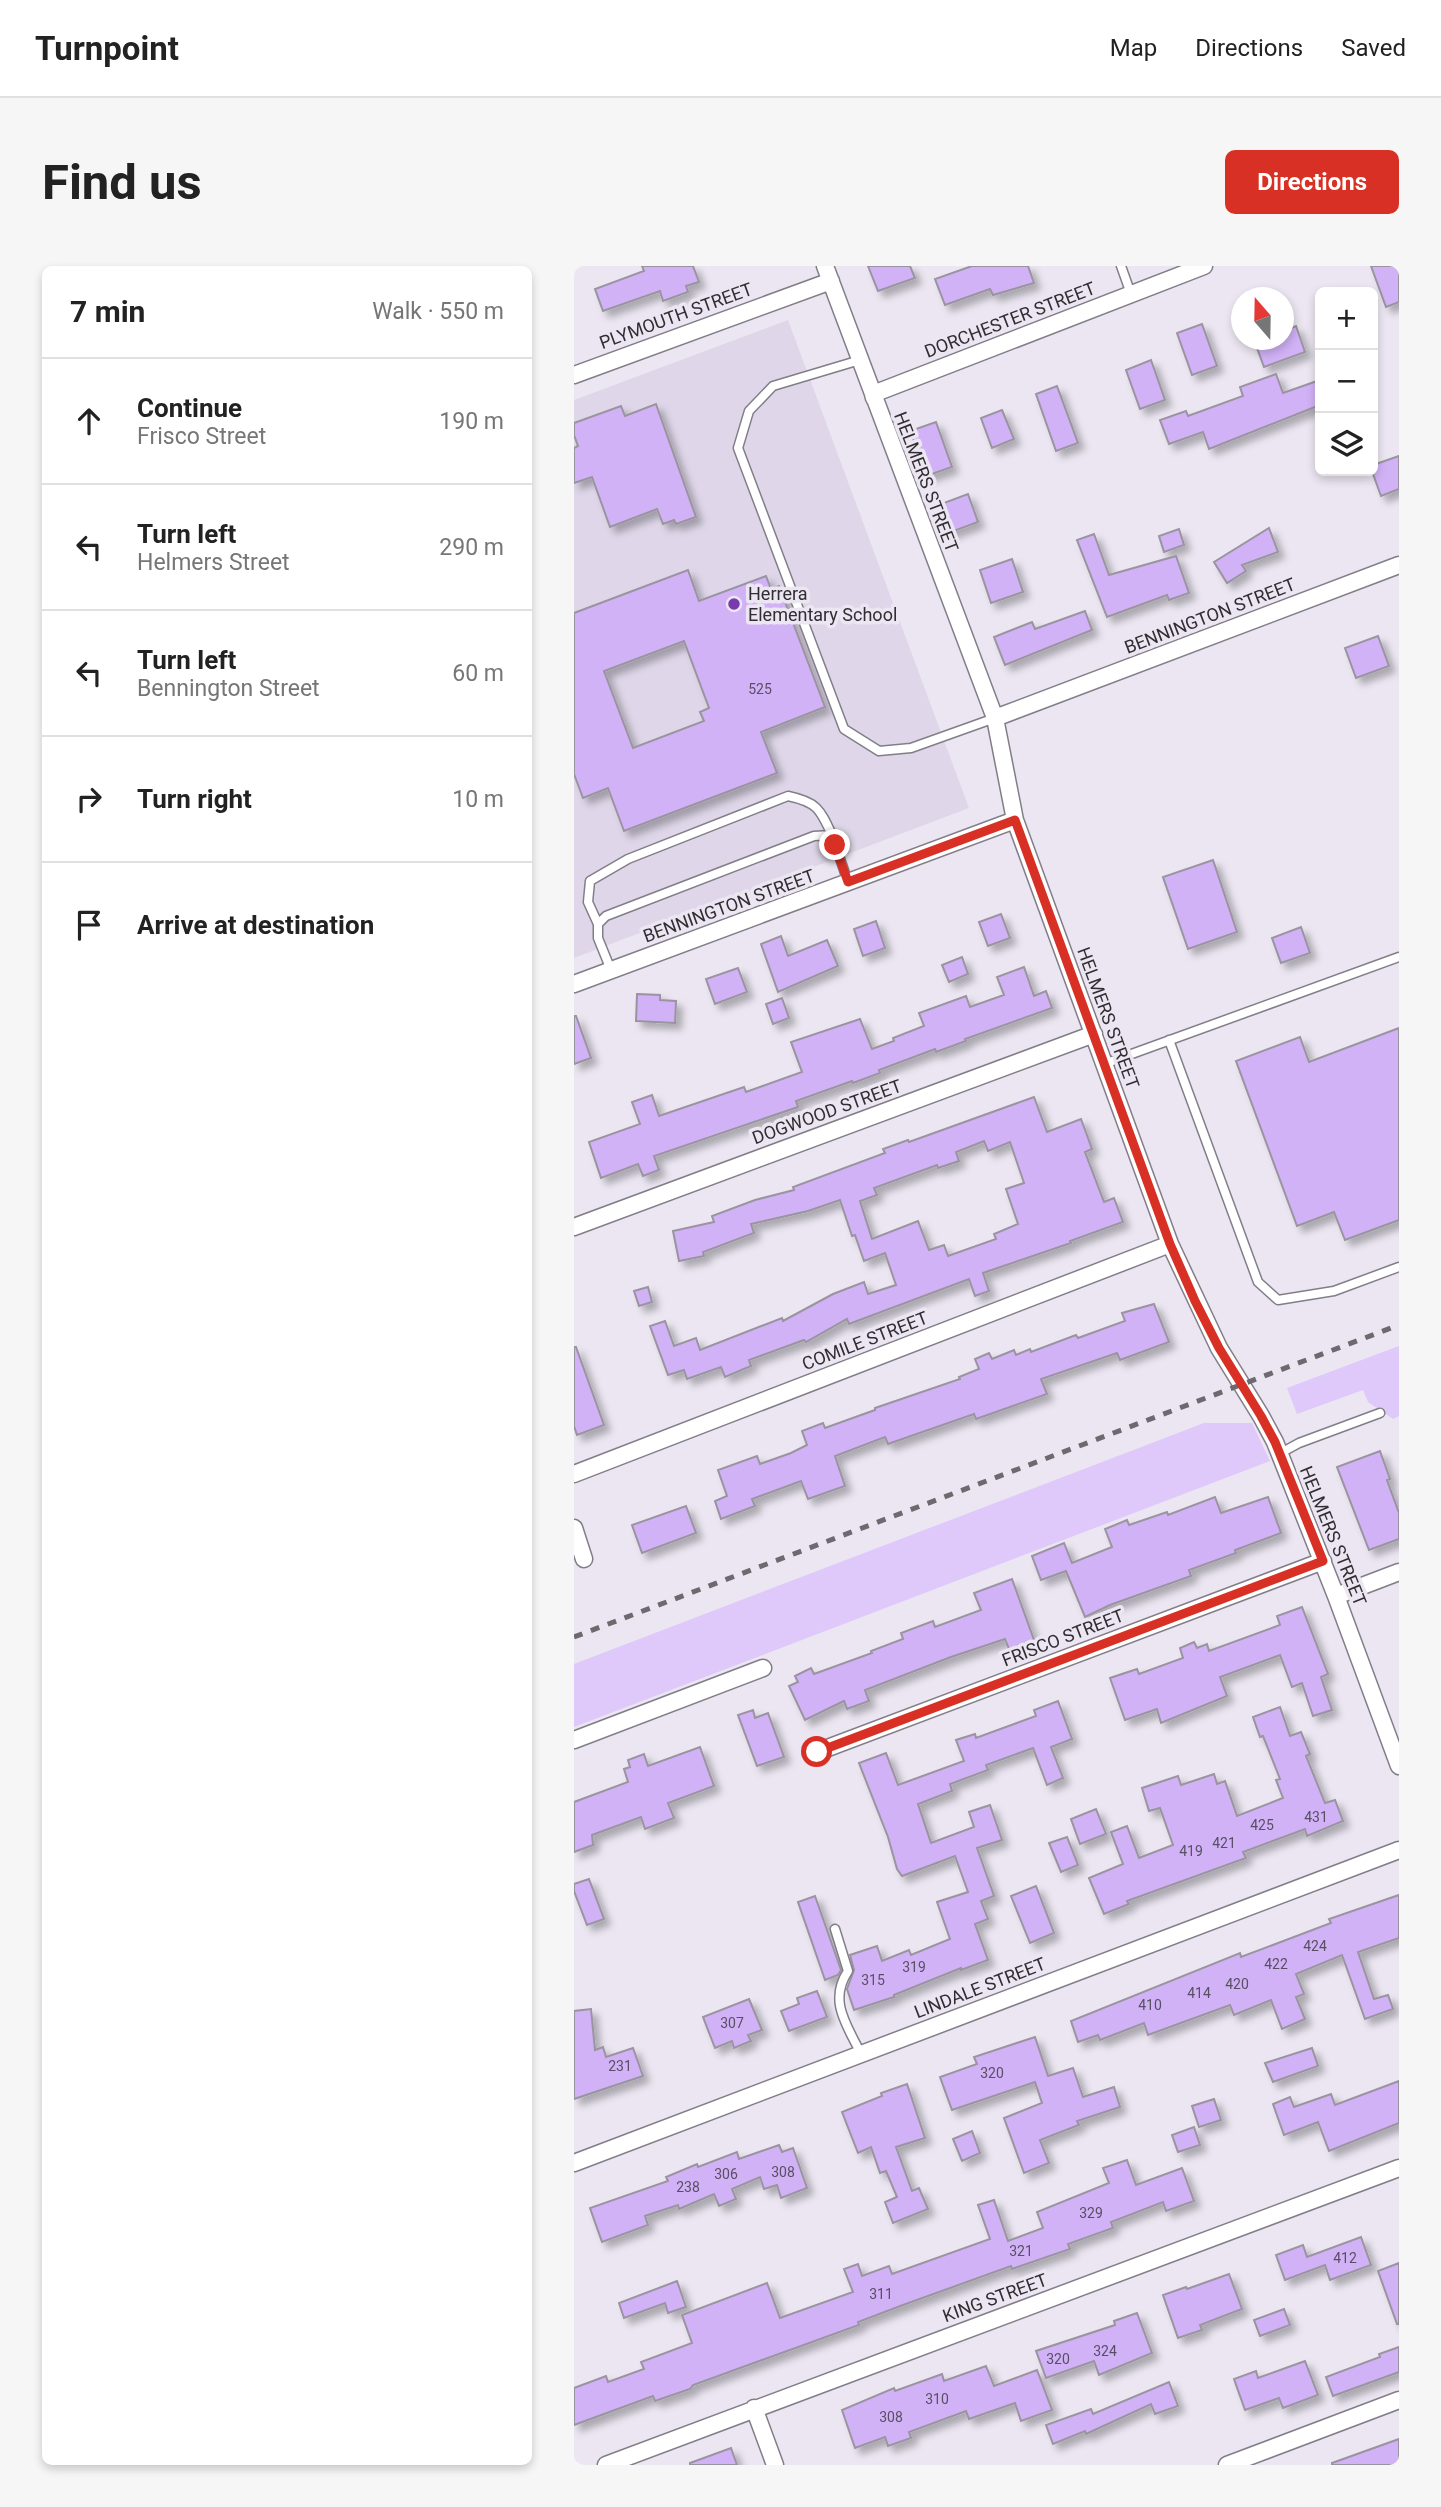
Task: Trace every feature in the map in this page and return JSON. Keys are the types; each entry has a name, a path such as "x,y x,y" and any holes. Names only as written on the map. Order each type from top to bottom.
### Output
{"street":[{"name":"DORCHESTER STREET","path":"874,398 873,394 1204,266"},
{"name":"HELMERS STREET","path":"828,273 995,718 1015,820 1170,1244 1219,1348 1261,1416 1279,1454 1323,1561 1399,1766"},
{"name":"PLYMOUTH STREET","path":"574,375 828,273"},
{"name":"BENNINGTON STREET","path":"995,718 1399,565"},
{"name":"BENNINGTON STREET","path":"574,984 1015,820"},
{"name":"DOGWOOD STREET","path":"574,1227 1094,1034"},
{"name":"COMILE STREET","path":"574,1474 1170,1244"},
{"path":"574,1528 584,1559"},
{"name":"FRISCO STREET","path":"817,1752 1323,1561"},
{"path":"1336,1596 1399,1572"},
{"path":"574,1740 763,1668"},
{"name":"LINDALE STREET","path":"574,2163 1399,1850"},
{"name":"KING STREET","path":"606,2465 1399,2168"},
{"path":"1227,2465 1399,2400"},
{"path":"754,2408 775,2465"}],"lane":[{"path":"1121,266 1131,293"},
{"path":"860,360 773,386 749,411 737,448 844,729 879,751 900,750 995,718"},
{"path":"611,970 598,938 598,925 588,902 590,881 628,859 776,800 788,796 808,800 821,811 848,882"},
{"path":"598,925 606,916 814,836 832,835"},
{"path":"1104,1064 1399,957"},
{"path":"1169,1041 1258,1282 1278,1300 1334,1291 1399,1268"},
{"path":"1279,1454 1299,1443 1380,1413"},
{"path":"835,1929 848,1971 839,1989 838,1999 861,2054"}],"shaded area":[{"name":"Herrera Elementary School","path":"788,320 969,808 574,958 574,400"},
{"path":"1399,1346 1399,1416 1393,1419 1368,1402 1363,1390 1297,1414 1287,1388"},
{"path":"1204,1423 1252,1423 1270,1461 574,1727 574,1664"}],"building":[{"path":"642,266 693,266 699,282 686,286 688,292 663,301 660,291 603,311 595,289 644,271"},
{"path":"868,266 910,266 915,278 878,291"},
{"path":"972,266 1028,266 1034,283 993,295 990,289 945,305 935,279"},
{"path":"1371,266 1399,266 1399,302 1386,307"},
{"path":"1202,324 1217,366 1192,375 1177,333"},
{"path":"1296,326 1305,352 1264,367 1258,350 1294,350"},
{"path":"1151,360 1165,400 1140,409 1126,370"},
{"path":"1276,374 1283,393 1315,382 1315,407 1209,449 1203,432 1169,444 1160,420 1186,411 1188,416 1243,396 1240,387"},
{"path":"1057,386 1078,443 1056,451 1036,394"},
{"path":"656,404 696,517 676,524 674,520 663,524 657,509 610,527 592,477 574,483 574,448 578,446 574,423 621,406 625,416"},
{"path":"1002,410 1014,439 992,448 981,418"},
{"path":"936,422 952,467 926,476 910,431"},
{"path":"1399,456 1399,489 1381,496 1374,476 1378,476 1378,463"},
{"path":"968,494 978,522 943,535 933,507"},
{"path":"1269,528 1278,552 1242,565 1246,571 1227,583 1214,562"},
{"path":"1179,529 1184,545 1164,552 1159,536"},
{"path":"1094,534 1109,575 1176,556 1189,593 1169,600 1167,595 1107,617 1077,540"},
{"path":"1012,559 1023,592 991,603 980,570"},
{"path":"688,570 699,601 766,576 771,589 779,586 825,707 761,732 777,773 624,831 608,788 583,798 574,774 574,613","holes":["684,641 709,708 700,712 704,721 633,748 604,671"]},
{"path":"1085,611 1092,630 1005,665 994,637 1032,622 1035,629"},
{"path":"1378,636 1389,666 1356,678 1345,648"},
{"path":"1213,860 1237,932 1188,949 1163,877"},
{"path":"1001,914 1010,938 988,946 979,922"},
{"path":"876,921 885,948 863,956 854,929"},
{"path":"1301,927 1310,953 1281,963 1272,938"},
{"path":"781,936 788,956 827,940 838,966 778,992 761,944"},
{"path":"962,957 968,974 949,982 942,965"},
{"path":"1024,967 1034,996 1046,991 1052,1008 936,1052 935,1049 879,1070 880,1073 853,1083 852,1081 796,1101 798,1107 654,1156 659,1170 643,1176 638,1164 601,1178 589,1142 640,1124 632,1102 652,1095 659,1116 744,1087 746,1092 802,1072 791,1042 860,1019 872,1049 924,1026 919,1013 966,996 970,1007 1004,995 997,977"},
{"path":"738,968 747,992 715,1004 706,979"},
{"path":"637,994 660,995 660,1000 676,1001 675,1023 636,1021"},
{"path":"782,998 789,1018 773,1024 766,1004"},
{"path":"574,1016 591,1058 574,1064"},
{"path":"1399,1028 1399,1220 1345,1240 1334,1212 1297,1226 1236,1061 1300,1037 1309,1062"},
{"path":"1034,1097 1047,1132 1081,1119 1092,1149 1085,1152 1104,1202 1114,1198 1123,1222 983,1273 989,1291 975,1296 969,1279 849,1324 847,1319 806,1342 804,1340 749,1360 751,1366 725,1377 721,1367 687,1379 684,1370 668,1375 650,1326 665,1321 674,1346 696,1338 700,1350 782,1318 783,1321 833,1294 864,1282 868,1294 896,1285 885,1253 864,1261 840,1200 808,1211 751,1224 754,1233 703,1252 704,1256 679,1261 673,1231 714,1222 712,1216 755,1200 794,1190 793,1187 885,1153 883,1149 908,1140 909,1142","holes":["984,1141 988,1151 1010,1142 1024,1183 1006,1189 1018,1224 994,1234 996,1239 948,1256 944,1245 929,1250 918,1221 872,1239 860,1201 877,1195 874,1188 937,1165 938,1168 959,1161 956,1152"]},
{"path":"648,1287 652,1302 639,1306 634,1291"},
{"path":"1154,1304 1169,1342 1120,1360 1117,1353 1041,1379 1047,1394 976,1419 974,1414 888,1444 885,1437 835,1456 845,1486 808,1499 801,1481 752,1499 755,1506 721,1519 715,1501 727,1496 718,1470 757,1456 760,1464 791,1453 807,1445 802,1431 823,1423 825,1428 960,1379 959,1377 979,1369 975,1359 989,1353 992,1359 1014,1350 1016,1355 1030,1349 1031,1352 1125,1321 1122,1313"},
{"path":"574,1347 604,1425 577,1435 574,1426"},
{"path":"1380,1451 1399,1513 1399,1539 1369,1550 1337,1467"},
{"path":"1215,1497 1221,1513 1268,1497 1281,1533 1189,1570 1191,1576 1110,1605 1085,1617 1066,1571 1041,1580 1032,1556 1064,1543 1072,1563 1112,1547 1105,1529 1127,1520 1129,1525 1167,1512 1168,1515"},
{"path":"686,1506 696,1533 642,1553 632,1525"},
{"path":"1012,1579 1034,1640 1009,1649 1005,1639 951,1657 865,1690 869,1701 847,1709 844,1701 805,1720 789,1686 798,1682 795,1676 811,1668 814,1674 872,1653 871,1651 903,1639 901,1633 933,1621 935,1627 981,1610 974,1593"},
{"path":"1302,1607 1328,1674 1321,1677 1332,1710 1313,1716 1302,1683 1292,1687 1280,1655 1220,1677 1227,1696 1161,1723 1157,1709 1125,1720 1110,1678 1137,1669 1139,1674 1183,1658 1180,1648 1194,1642 1197,1648 1207,1644 1209,1651 1280,1625 1277,1616"},
{"path":"1058,1701 1072,1739 1051,1747 1063,1778 1047,1785 1033,1748 986,1765 988,1770 950,1784 952,1791 918,1804 931,1843 974,1827 969,1812 990,1805 1002,1840 977,1848 994,1896 981,1901 988,1919 975,1924 988,1960 854,2010 847,1989 854,1970 850,1955 877,1946 882,1961 909,1950 911,1955 950,1939 937,1902 968,1892 955,1856 902,1876 897,1869 888,1837 859,1763 886,1753 898,1785 964,1761 956,1740 975,1734 976,1738 1036,1716 1034,1710"},
{"path":"1280,1707 1290,1736 1301,1732 1310,1754 1306,1756 1325,1803 1335,1800 1343,1821 1307,1836 1305,1829 1243,1852 1246,1858 1127,1901 1129,1904 1104,1914 1089,1878 1123,1864 1111,1832 1127,1826 1139,1858 1173,1845 1160,1808 1149,1811 1142,1788 1178,1776 1181,1785 1214,1774 1217,1784 1225,1781 1237,1816 1283,1798 1276,1780 1280,1779 1253,1717"},
{"path":"753,1710 755,1718 768,1713 784,1757 757,1766 738,1715"},
{"path":"700,1747 714,1786 668,1803 674,1818 645,1829 641,1817 592,1835 593,1845 574,1852 574,1802 628,1782 624,1769 630,1767 628,1760 644,1754 648,1766"},
{"path":"1096,1809 1106,1834 1080,1844 1071,1819"},
{"path":"1067,1837 1078,1865 1061,1872 1049,1843"},
{"path":"589,1879 604,1919 587,1925 574,1891 574,1884"},
{"path":"1036,1886 1054,1933 1030,1943 1011,1896"},
{"path":"1399,1895 1399,1938 1358,1952 1374,1999 1388,1995 1393,2009 1365,2019 1342,1955 1296,1974 1304,1994 1296,1997 1305,2019 1282,2029 1271,2000 1234,2015 1230,2005 1148,2035 1144,2023 1100,2040 1098,2035 1078,2042 1071,2021 1240,1953 1241,1957 1331,1923 1329,1919"},
{"path":"815,1896 841,1970 838,1975 825,1980 798,1902"},
{"path":"817,1991 827,2017 789,2031 781,2011 799,2004 797,1998"},
{"path":"749,1999 762,2030 748,2035 751,2041 734,2048 732,2041 715,2048 703,2017"},
{"path":"591,2009 595,2050 603,2047 606,2057 633,2048 643,2076 574,2099 574,2011"},
{"path":"1035,2037 1048,2076 1073,2068 1083,2097 1114,2087 1120,2107 1077,2121 1079,2125 1040,2140 1049,2163 1024,2173 1004,2118 1042,2103 1035,2082 952,2110 940,2077 977,2064 974,2057"},
{"path":"1312,2048 1318,2066 1273,2082 1265,2063"},
{"path":"1399,2081 1399,2123 1329,2151 1318,2122 1284,2135 1273,2104 1290,2097 1294,2107 1331,2094 1335,2105"},
{"path":"907,2084 925,2138 896,2147 912,2191 919,2188 928,2209 893,2223 885,2202 897,2197 886,2171 880,2173 871,2147 858,2153 842,2112"},
{"path":"1214,2099 1221,2120 1199,2127 1192,2106"},
{"path":"1194,2127 1200,2145 1178,2152 1172,2135"},
{"path":"972,2131 980,2153 962,2161 953,2139"},
{"path":"779,2145 782,2152 793,2148 807,2188 781,2198 777,2185 764,2189 760,2177 732,2189 736,2199 719,2206 714,2194 679,2209 678,2205 645,2216 648,2225 602,2242 590,2208 668,2181 666,2177 697,2164 698,2167 737,2152 739,2159"},
{"path":"1127,2160 1136,2185 1182,2168 1194,2201 1166,2211 1163,2202 1111,2222 1113,2228 1068,2244 1070,2249 1012,2269 1011,2266 903,2305 858,2322 859,2325 693,2385 690,2389 655,2401 653,2396 574,2425 574,2388 606,2376 608,2382 644,2369 641,2362 692,2343 682,2315 767,2283 780,2318 853,2292 844,2269 858,2264 862,2276 889,2266 892,2274 990,2239 978,2205 994,2200 1008,2241 1043,2228 1037,2212 1109,2183 1103,2168"},
{"path":"1361,2237 1371,2265 1330,2280 1325,2265 1285,2280 1276,2255 1303,2245 1307,2257"},
{"path":"1399,2263 1399,2324 1397,2324 1378,2271"},
{"path":"1229,2274 1242,2309 1200,2325 1202,2330 1178,2338 1163,2295"},
{"path":"677,2281 686,2307 668,2313 665,2303 624,2318 619,2303"},
{"path":"1284,2309 1290,2325 1260,2336 1254,2320"},
{"path":"1137,2313 1152,2353 1099,2375 1094,2361 1046,2378 1036,2351 1115,2325 1114,2321"},
{"path":"1399,2347 1399,2372 1333,2396 1326,2377"},
{"path":"1305,2361 1318,2395 1283,2408 1279,2398 1245,2410 1234,2379 1256,2371 1258,2378"},
{"path":"986,2366 994,2386 1037,2370 1052,2410 1021,2421 1015,2403 969,2419 966,2411 909,2432 911,2438 888,2446 885,2437 855,2448 842,2410 894,2388 895,2391 942,2374 944,2381"},
{"path":"1169,2382 1178,2406 1155,2414 1151,2404 1086,2434 1085,2431 1053,2444 1046,2425 1091,2409 1093,2414"},
{"path":"1399,2439 1399,2465 1332,2465 1332,2463"},
{"path":"731,2448 737,2465 690,2465 690,2463"}],"railway":[{"path":"574,1637 1399,1325"}],"place":[{"name":"Herrera Elementary School","path":"734,604"}],"route":[{"path":"817,1752 1323,1561 1275,1442 1219,1348 1170,1244 1015,820 848,882 835,845"}]}
